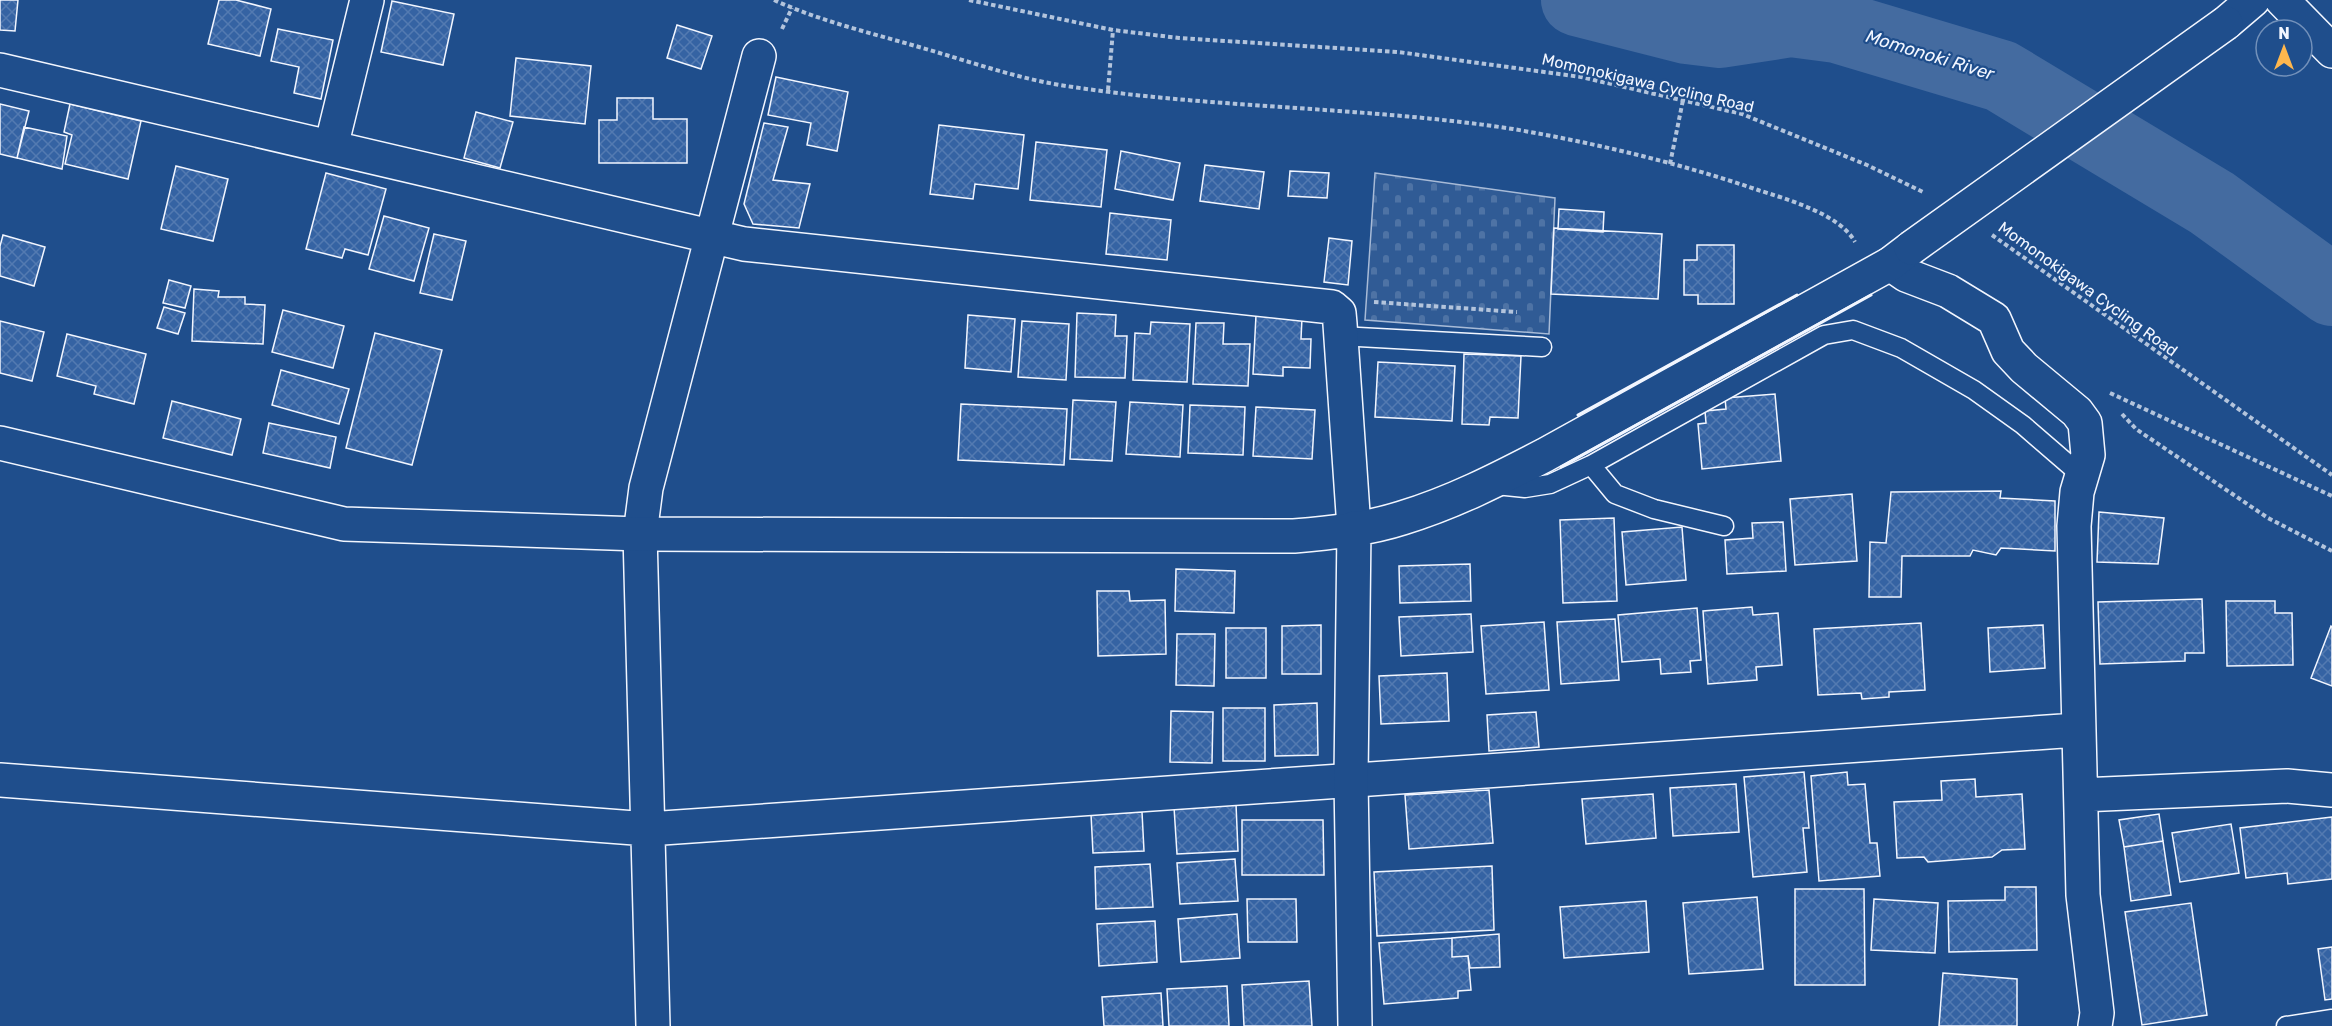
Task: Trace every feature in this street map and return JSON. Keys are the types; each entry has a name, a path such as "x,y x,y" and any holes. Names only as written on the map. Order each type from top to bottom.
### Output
{"street":[{"path":"331,147 367,0"},
{"path":"0,443 344,524 640,534 1294,536 1401,519 1487,484 1545,455 1900,256 2226,22 2253,0"},
{"path":"2282,0 2332,51"},
{"path":"652,1026 640,534 646,488 759,56"},
{"path":"0,70 744,244 1320,303 1332,307 1340,325 1354,528 1351,779 1355,1026"},
{"path":"1900,256 1906,275 1948,291 1994,319 2008,351 2055,396 2078,412 2085,423 2088,455 2078,492 2074,526 2077,730 2083,895 2097,1013 2095,1026"},
{"path":"0,780 648,829 2077,730"},
{"path":"2081,795 2287,786 2332,790"}],"lane":[{"path":"1340,325 1542,347"},
{"path":"1487,484 1526,488 1550,484 1592,465 1824,335 1853,330 1901,348 1974,390 2023,425 2082,477"},
{"path":"1592,465 1615,494 1654,509 1725,526"},
{"path":"2286,1026 2332,1019"}],"path":[{"path":"774,0 856,28 1058,84 1249,106 1513,129 1670,164 1736,183 1822,214 1842,227 1856,244"},
{"name":"Momonokigawa Cycling Road","path":"969,0 1113,30 1179,38 1398,52 1581,77 1742,114 1803,137 1929,195"},
{"path":"1108,90 1113,30"},
{"path":"1670,164 1683,100"},
{"name":"Momonokigawa Cycling Road","path":"1989,233 2332,475"},
{"path":"1340,325 1349,306 1368,302 1517,312"},
{"path":"2107,392 2128,399 2332,496"},
{"path":"2120,412 2136,429 2268,518 2332,551"}],"green space":[{"path":"1375,173 1555,198 1549,334 1365,320"}],"building":[{"path":"0,0 18,0 15,31 0,30"},
{"path":"219,0 236,0 271,9 260,56 208,44"},
{"path":"392,1 454,14 443,65 381,52"},
{"path":"677,25 712,36 701,69 667,58"},
{"path":"278,29 333,40 321,99 294,93 299,67 271,61"},
{"path":"516,58 591,66 585,124 510,116"},
{"path":"776,77 848,92 837,151 807,145 811,123 768,115"},
{"path":"617,98 653,98 653,119 687,119 687,163 599,163 599,120 617,120"},
{"path":"0,104 29,111 17,158 0,154"},
{"path":"70,104 141,121 128,179 65,164 72,135 64,132"},
{"path":"476,112 513,122 500,168 464,158"},
{"path":"764,123 788,127 773,180 810,184 799,228 753,224 744,204"},
{"path":"939,125 1024,135 1018,189 975,184 973,199 930,194"},
{"path":"24,127 67,136 62,169 17,158"},
{"path":"1036,142 1107,150 1101,207 1030,200"},
{"path":"1121,151 1180,163 1173,200 1115,189"},
{"path":"1205,165 1264,172 1259,209 1200,201"},
{"path":"176,166 228,179 213,241 161,229"},
{"path":"1290,171 1329,173 1327,198 1288,196"},
{"path":"326,173 386,189 368,255 345,249 342,258 306,249"},
{"path":"1559,209 1604,212 1603,232 1558,229"},
{"path":"1110,213 1171,220 1167,260 1106,254"},
{"path":"384,216 429,228 414,281 369,269"},
{"path":"1554,228 1662,234 1658,299 1551,294"},
{"path":"434,234 466,241 452,300 420,293"},
{"path":"3,235 45,247 34,286 0,276 0,246"},
{"path":"1329,238 1352,241 1348,285 1324,282"},
{"path":"1697,245 1734,245 1734,304 1698,304 1698,295 1684,295 1684,260 1697,260"},
{"path":"169,280 191,286 185,308 163,303"},
{"path":"194,289 219,291 218,297 245,297 245,304 265,305 263,344 192,341"},
{"path":"164,307 185,313 178,334 157,328"},
{"path":"283,310 344,326 333,368 272,352"},
{"path":"1077,313 1116,315 1115,336 1127,336 1125,378 1075,377"},
{"path":"968,315 1015,319 1011,372 965,368"},
{"path":"1256,315 1302,318 1301,339 1311,339 1310,368 1283,367 1283,376 1253,374"},
{"path":"0,321 44,332 32,381 0,373"},
{"path":"1022,321 1069,324 1066,380 1018,377"},
{"path":"1151,322 1190,324 1187,382 1133,380 1135,333 1150,334"},
{"path":"1196,323 1224,323 1223,344 1250,344 1248,386 1193,384"},
{"path":"375,333 442,350 412,465 346,448"},
{"path":"67,334 146,354 134,404 94,394 96,386 57,376"},
{"path":"1464,354 1521,356 1518,418 1490,417 1489,425 1462,424"},
{"path":"1378,362 1455,366 1452,421 1375,417"},
{"path":"281,370 349,389 339,424 272,405"},
{"path":"1775,394 1781,461 1702,469 1698,424 1706,423 1705,411 1726,409 1725,398"},
{"path":"1073,400 1116,402 1112,461 1070,459"},
{"path":"172,401 241,419 232,455 163,438"},
{"path":"1130,402 1183,405 1180,457 1126,454"},
{"path":"961,404 1067,409 1064,465 958,460"},
{"path":"1190,405 1245,407 1243,455 1188,453"},
{"path":"1256,407 1315,410 1312,459 1253,456"},
{"path":"269,423 336,437 330,468 263,453"},
{"path":"2001,491 2000,498 2055,501 2055,551 2001,548 1996,555 1973,550 1970,556 1902,556 1901,597 1869,597 1870,542 1886,543 1891,492"},
{"path":"1852,494 1857,561 1795,565 1790,499"},
{"path":"2099,512 2164,518 2158,564 2097,562"},
{"path":"1614,518 1617,601 1563,603 1560,520"},
{"path":"1783,522 1786,571 1727,574 1725,540 1753,538 1752,523"},
{"path":"1682,527 1686,580 1626,585 1622,532"},
{"path":"1470,564 1471,601 1400,603 1399,566"},
{"path":"1176,569 1235,571 1234,613 1175,611"},
{"path":"1097,591 1129,591 1130,601 1165,600 1166,654 1098,656"},
{"path":"2202,599 2204,653 2185,653 2185,661 2100,664 2098,602"},
{"path":"2226,601 2275,601 2275,613 2292,613 2293,665 2227,666"},
{"path":"1752,607 1753,615 1778,613 1782,665 1756,667 1757,680 1708,684 1703,611"},
{"path":"1697,608 1701,660 1690,661 1691,672 1661,674 1660,659 1622,662 1618,615"},
{"path":"1471,614 1473,652 1401,656 1399,617"},
{"path":"1615,619 1619,680 1561,684 1557,622"},
{"path":"1544,622 1549,690 1486,694 1481,626"},
{"path":"1921,623 1925,690 1889,692 1889,697 1862,699 1861,693 1818,695 1814,629"},
{"path":"1321,625 1321,674 1282,674 1282,626"},
{"path":"2043,625 2045,668 1990,672 1988,628"},
{"path":"2332,627 2332,686 2311,678"},
{"path":"1226,628 1266,628 1266,678 1226,678"},
{"path":"1177,634 1215,634 1214,686 1176,685"},
{"path":"1447,673 1449,721 1381,724 1379,676"},
{"path":"1317,703 1318,755 1275,756 1274,705"},
{"path":"1223,708 1265,708 1265,761 1223,761"},
{"path":"1171,711 1213,712 1212,763 1170,762"},
{"path":"1536,712 1539,747 1489,751 1487,715"},
{"path":"1804,772 1809,828 1803,828 1807,872 1753,877 1744,777"},
{"path":"1847,772 1848,785 1865,784 1870,843 1877,843 1880,876 1819,881 1811,776"},
{"path":"1975,779 1976,797 2022,794 2025,849 2002,850 1992,857 1928,862 1924,857 1897,858 1894,802 1942,800 1941,781"},
{"path":"1736,784 1739,832 1673,836 1670,788"},
{"path":"1489,790 1493,843 1409,849 1405,795"},
{"path":"1653,794 1656,838 1586,844 1582,799"},
{"path":"1236,804 1238,851 1177,854 1174,807"},
{"path":"1142,812 1144,851 1093,853 1091,814"},
{"path":"2159,814 2163,841 2124,847 2119,820"},
{"path":"2332,817 2332,879 2288,884 2287,873 2246,878 2240,828"},
{"path":"1242,820 1323,820 1324,875 1242,875"},
{"path":"2231,824 2239,873 2180,882 2172,833"},
{"path":"2163,841 2171,895 2131,901 2124,847"},
{"path":"1235,859 1238,901 1180,904 1177,863"},
{"path":"1150,864 1153,907 1096,909 1095,867"},
{"path":"1492,866 1494,930 1377,936 1374,872"},
{"path":"2005,887 2036,887 2037,950 1949,952 1948,901 2005,900"},
{"path":"1795,889 1864,889 1865,985 1795,985"},
{"path":"1757,897 1763,969 1689,974 1683,903"},
{"path":"1247,899 1296,899 1297,942 1248,942"},
{"path":"1874,899 1938,903 1935,953 1871,950"},
{"path":"1646,901 1649,952 1564,958 1560,907"},
{"path":"2191,903 2207,1015 2142,1025 2125,912"},
{"path":"1237,914 1240,958 1181,962 1178,919"},
{"path":"1155,921 1157,962 1099,966 1097,924"},
{"path":"1499,934 1500,967 1470,968 1468,956 1452,957 1452,938"},
{"path":"1452,938 1452,957 1468,956 1471,990 1458,991 1458,998 1384,1004 1379,943"},
{"path":"2332,947 2332,999 2325,1000 2318,949"},
{"path":"1943,973 2017,979 2017,1026 1939,1026"},
{"path":"1309,981 1312,1026 1244,1026 1242,985"},
{"path":"1227,986 1229,1026 1169,1026 1167,989"},
{"path":"1161,993 1163,1026 1104,1026 1102,997"}],"waterway":[{"name":"Momonoki River","path":"1577,0 1687,28 1720,32 1791,21 1837,27 2001,76 2212,203 2332,290"}],"wall":[{"path":"1578,415 1797,295"},
{"path":"1561,467 1871,295"}]}
